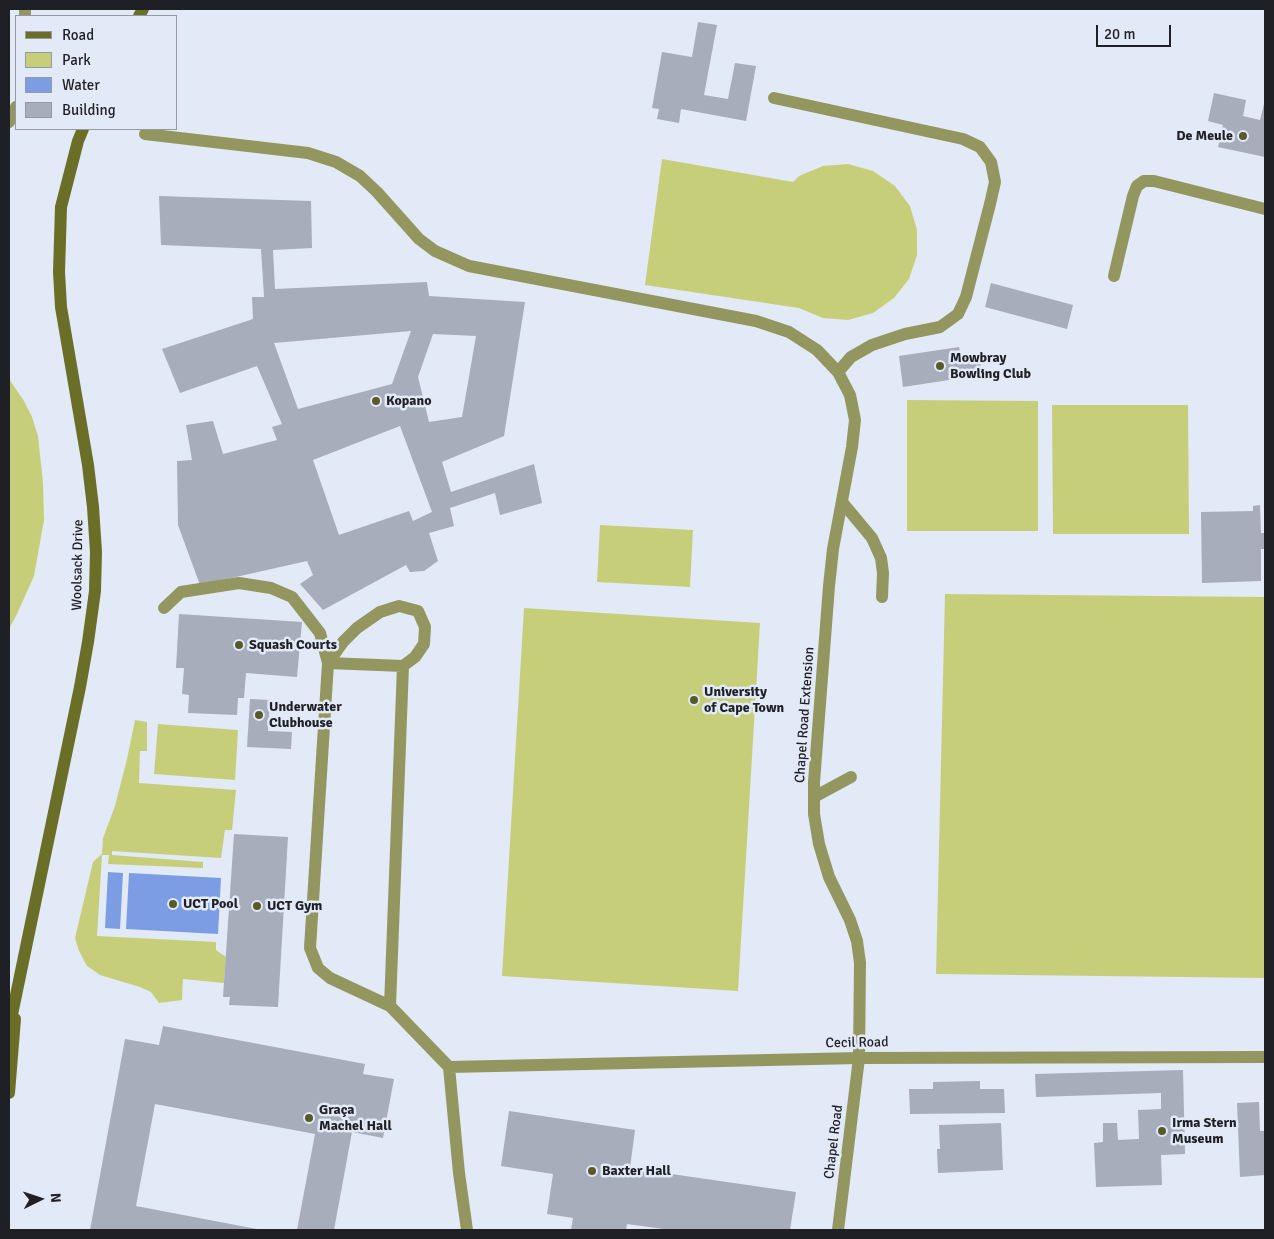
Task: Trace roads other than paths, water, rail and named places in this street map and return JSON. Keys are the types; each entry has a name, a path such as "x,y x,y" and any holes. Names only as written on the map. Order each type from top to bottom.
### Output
{"main road":[{"name":"Woolsack Drive","path":"9,1029 80,688 95,592 94,507 61,307 59,272 61,207 83,130"},
{"path":"9,990 19,977"},
{"path":"9,1094 19,977"}],"street":[{"path":"774,98 963,139 980,147 991,162 994,182 990,204 966,297 958,314 940,327 905,334 872,345 851,357 838,372"},
{"path":"9,122 15,109"},
{"name":"Chapel Road Extension","path":"145,134 308,153 336,162 360,176 377,192 419,240 435,252 469,266 756,321 789,332 817,350 838,372 850,395 855,420 852,447 833,550 829,586 814,814 819,844 829,877 850,920 857,941 860,963 859,1058"},
{"path":"1114,276 1133,196 1137,186 1144,181 1154,181 1265,209"},
{"path":"842,502 872,538 881,558 883,573 882,597"},
{"path":"164,608 181,592 239,583 271,588 292,597 320,633 328,663 310,948 318,968 330,978 390,1006 449,1067 459,1173 467,1230"},
{"path":"399,606 418,611 425,627 424,644 415,657 403,666 328,663 343,642 357,628 380,612 399,606"},
{"path":"390,1006 403,666"},
{"path":"814,797 851,778"},
{"name":"Cecil Road","path":"449,1067 859,1058 1265,1057"},
{"name":"Chapel Road","path":"838,1230 859,1058"}],"water":[{"path":"108,872 123,873 120,929 105,928"},
{"name":"UCT Pool","path":"129,873 221,878 218,934 126,929"}],"place":[{"name":"De Meule","path":"1243,136"},
{"name":"Mowbray Bowling Club","path":"940,366"},
{"name":"Kopano","path":"376,401"},
{"name":"Squash Courts","path":"239,645"},
{"name":"University of Cape Town","path":"694,700"},
{"name":"Underwater Clubhouse","path":"259,715"},
{"name":"UCT Pool","path":"173,904"},
{"name":"UCT Gym","path":"257,906"},
{"name":"Graça Machel Hall","path":"309,1118"},
{"name":"Irma Stern Museum","path":"1162,1131"},
{"name":"Baxter Hall","path":"592,1171"}]}
